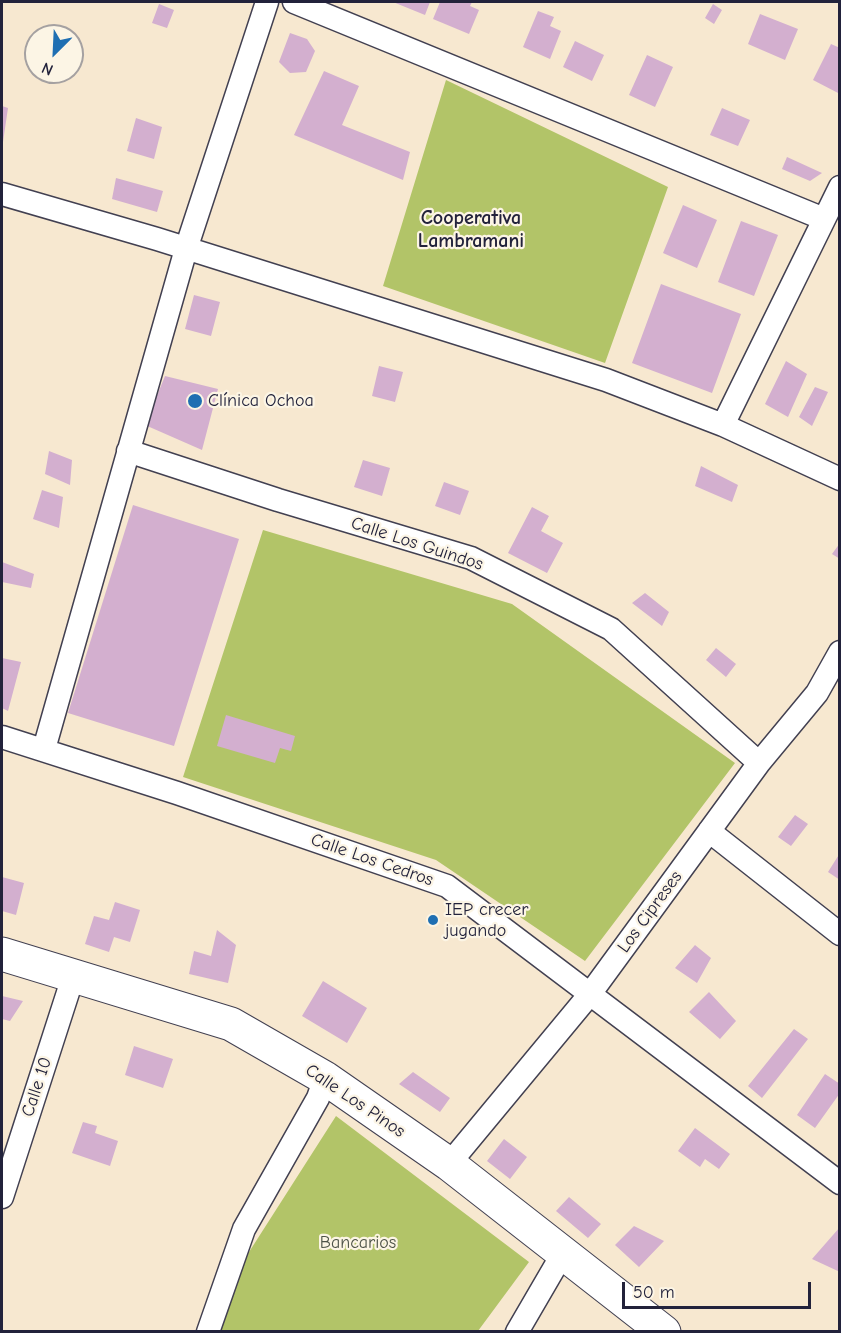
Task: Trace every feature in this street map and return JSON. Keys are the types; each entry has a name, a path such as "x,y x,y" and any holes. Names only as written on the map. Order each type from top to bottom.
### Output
{"street":[{"path":"44,749 186,249 267,2"},
{"path":"294,2 825,219"},
{"path":"723,425 840,187"},
{"path":"2,194 606,380 723,425 840,479"},
{"name":"Calle Los Guindos","path":"128,451 278,500 471,558 611,629 759,763"},
{"name":"Los Cipreses","path":"449,1164 590,994 759,763 817,693 834,677 840,652"},
{"name":"Calle Los Cedros","path":"2,737 44,749 447,886 840,1183"},
{"path":"709,831 840,934"},
{"name":"Calle Los Pinos","path":"2,954 231,1024 325,1078 449,1164 664,1332"},
{"name":"Calle 10","path":"3,1183 73,977"},
{"path":"208,1332 244,1229 318,1098 325,1078"},
{"path":"517,1332 563,1254"}],"green space":[{"path":"446,80 668,187 605,363 383,286"},
{"path":"263,530 512,604 735,763 585,961 436,860 183,777"},
{"name":"Bancarios","path":"336,1116 529,1262 478,1331 220,1332 242,1263"}],"building":[{"path":"393,2 430,2 425,15"},
{"path":"440,2 472,2 470,6 479,10 469,34 433,19"},
{"path":"159,4 174,10 167,28 152,23"},
{"path":"713,4 722,10 714,24 705,18"},
{"path":"538,11 554,17 550,26 561,31 550,59 523,47"},
{"path":"760,14 798,29 785,60 748,44"},
{"path":"290,33 307,39 315,51 306,72 290,73 279,62"},
{"path":"575,41 604,55 592,81 563,67"},
{"path":"831,44 840,48 840,94 813,80"},
{"path":"647,55 673,67 655,107 629,95"},
{"path":"324,71 359,86 342,125 410,152 403,180 294,135"},
{"path":"2,106 8,108 3,142 2,141"},
{"path":"722,108 750,120 738,146 710,135"},
{"path":"136,118 162,127 154,159 127,151"},
{"path":"787,157 822,173 810,181 782,169"},
{"path":"116,178 163,191 157,212 112,199"},
{"path":"683,205 717,220 697,268 663,253"},
{"path":"741,221 778,235 754,296 718,282"},
{"path":"661,284 741,314 712,393 632,363"},
{"path":"194,295 220,302 211,336 185,329"},
{"path":"786,361 807,374 788,417 765,404"},
{"path":"379,366 403,372 395,402 372,396"},
{"path":"165,376 218,389 202,450 145,425"},
{"path":"815,387 828,392 812,426 799,417"},
{"path":"49,451 72,460 70,485 45,474"},
{"path":"363,460 390,468 382,496 354,487"},
{"path":"701,466 738,485 732,502 695,486"},
{"path":"444,482 469,491 460,515 435,506"},
{"path":"42,490 63,497 59,528 33,519"},
{"path":"133,505 239,539 174,746 68,713"},
{"path":"532,507 549,516 541,531 563,543 547,573 508,553"},
{"path":"840,543 840,559 832,554"},
{"path":"2,562 34,574 31,588 2,582"},
{"path":"645,593 669,612 662,626 632,603"},
{"path":"716,648 736,664 726,677 706,660"},
{"path":"2,658 21,662 8,711 2,708"},
{"path":"226,715 295,736 291,751 280,748 275,763 217,746"},
{"path":"795,815 808,824 791,846 778,837"},
{"path":"840,853 840,880 828,872"},
{"path":"2,877 24,883 16,915 2,911"},
{"path":"115,902 140,910 130,942 114,937 109,952 85,944 94,916 109,920"},
{"path":"217,930 236,945 228,983 189,974 194,951 211,956"},
{"path":"695,945 711,958 697,983 675,968"},
{"path":"323,981 367,1008 347,1043 302,1016"},
{"path":"709,992 736,1021 720,1039 689,1012"},
{"path":"2,996 23,1001 10,1021 2,1019"},
{"path":"794,1029 808,1039 762,1098 748,1086"},
{"path":"134,1046 173,1059 163,1088 125,1075"},
{"path":"413,1072 450,1098 440,1112 399,1084"},
{"path":"825,1074 840,1084 840,1093 815,1128 797,1115"},
{"path":"83,1122 97,1126 95,1133 118,1141 110,1166 72,1153"},
{"path":"695,1128 730,1154 719,1169 705,1159 700,1167 678,1151"},
{"path":"504,1139 527,1157 510,1179 487,1161"},
{"path":"569,1197 601,1224 588,1238 556,1211"},
{"path":"634,1226 664,1241 639,1267 615,1245"},
{"path":"840,1227 840,1272 812,1259"}],"place":[{"name":"Clínica Ochoa","path":"195,401"},
{"name":"IEP crecer jugando","path":"433,920"}],"district":[{"name":"Cooperativa Lambramani","path":"471,230"}]}
